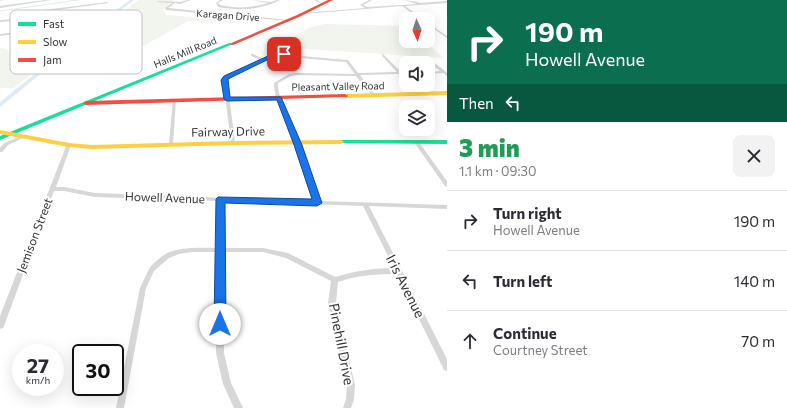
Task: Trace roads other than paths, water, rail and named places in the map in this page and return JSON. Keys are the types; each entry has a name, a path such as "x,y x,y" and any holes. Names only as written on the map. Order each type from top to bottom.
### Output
{"street":[{"path":"0,7 50,0"},
{"path":"158,2 174,3 190,0"},
{"path":"222,0 217,4 229,7 258,8 279,0"},
{"path":"253,0 271,3"},
{"name":"Halls Mill Road","path":"0,138 288,20 304,13 319,2 331,0"},
{"path":"370,9 361,5 371,0"},
{"path":"405,0 424,4"},
{"path":"435,0 446,7"},
{"path":"304,13 447,2"},
{"path":"48,10 107,3"},
{"name":"Karagan Drive","path":"174,3 166,8 167,10 288,20"},
{"path":"403,6 412,12"},
{"path":"0,21 10,20"},
{"path":"435,29 447,37"},
{"path":"0,35 10,34"},
{"path":"233,143 225,79 274,55 284,54 347,61 374,96"},
{"path":"383,55 399,72"},
{"path":"252,56 264,60"},
{"path":"435,66 445,74"},
{"path":"435,73 445,74"},
{"path":"317,203 275,84 290,75 301,74 399,74"},
{"name":"Pleasant Valley Road","path":"86,103 447,93"},
{"path":"171,144 174,100"},
{"path":"0,130 37,123"},
{"path":"0,130 10,134"},
{"name":"Fairway Drive","path":"10,134 69,145 92,147 296,142 447,142"},
{"path":"0,151 6,144 23,137"},
{"path":"416,142 447,185"},
{"name":"Jemison Street","path":"0,326 69,145"},
{"name":"Howell Avenue","path":"52,189 64,189 95,195 447,207"},
{"path":"221,199 220,353 227,384 239,408"},
{"name":"Iris Avenue","path":"366,204 447,367"},
{"path":"120,408 143,288 152,269 167,256 192,250 263,250 276,252 312,267 335,280 350,274 371,271 399,271"},
{"name":"Pinehill Drive","path":"335,280 332,303 351,385 350,399 347,408"}],"waterway":[{"path":"0,11 78,0"},
{"path":"118,10 132,0"},
{"path":"0,105 38,74"}]}
